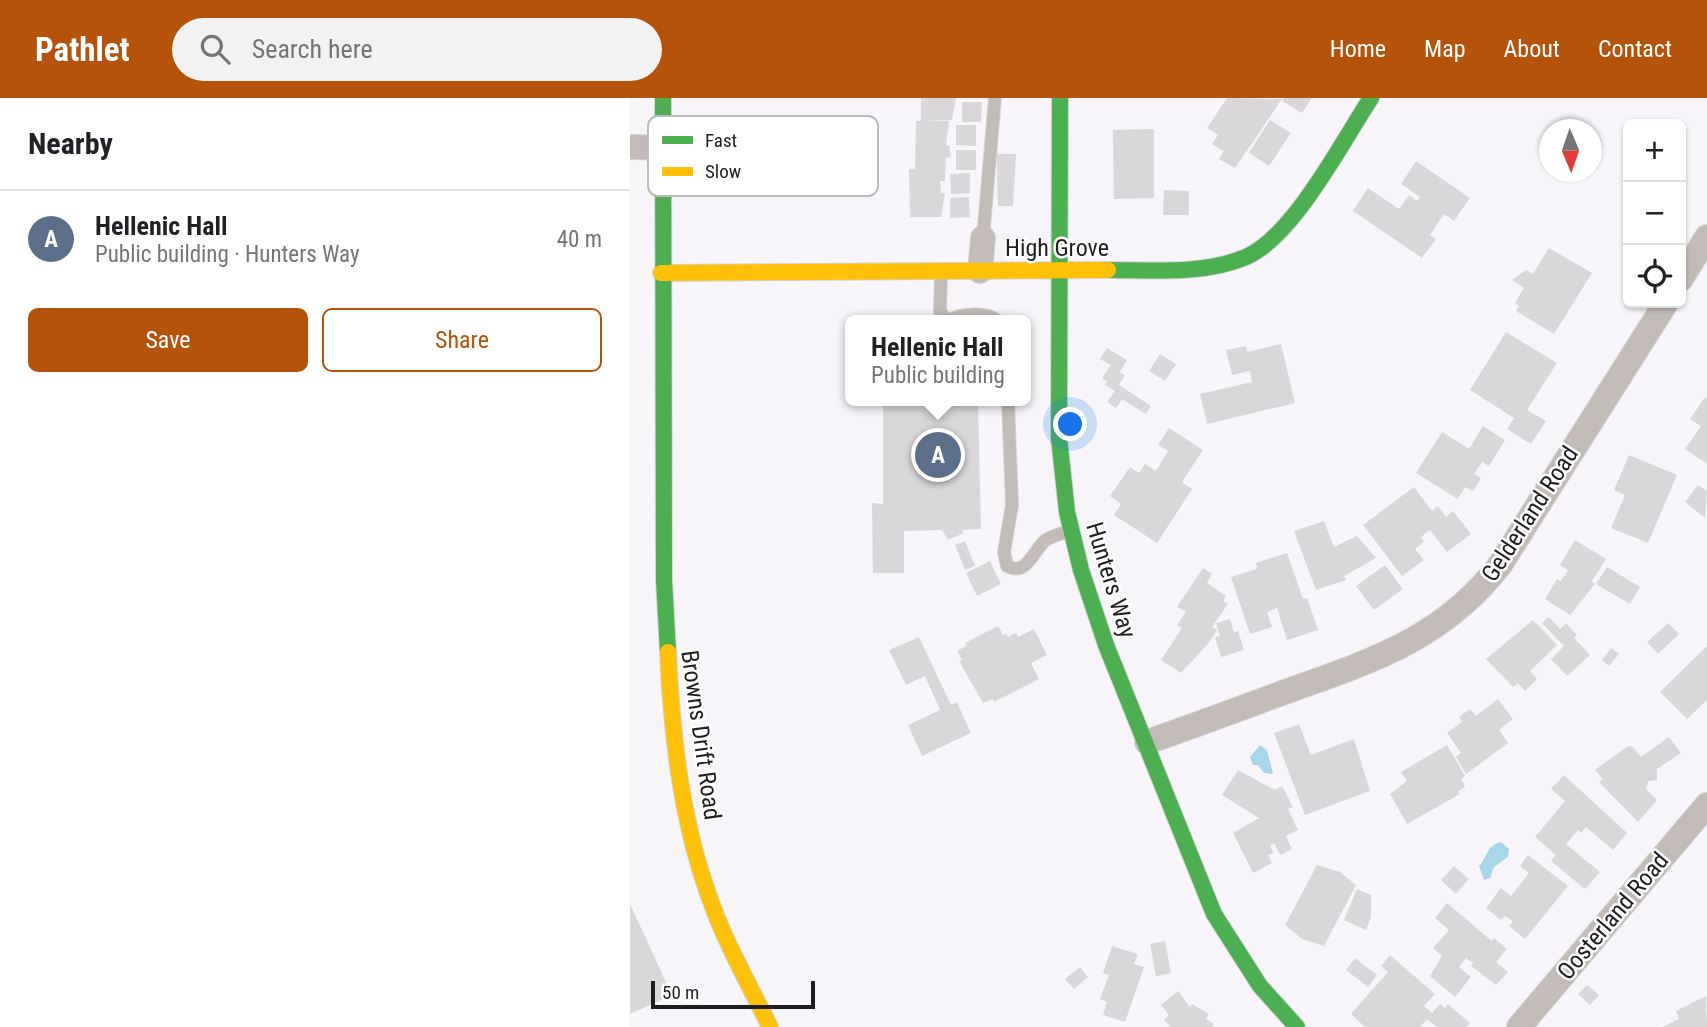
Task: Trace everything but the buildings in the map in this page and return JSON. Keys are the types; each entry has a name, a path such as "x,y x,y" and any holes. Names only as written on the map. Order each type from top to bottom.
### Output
{"street":[{"name":"Browns Drift Road","path":"663,98 663,116"},
{"name":"Hunters Way","path":"1060,98 1059,438 1072,530 1081,570 1106,645 1214,914 1260,986 1297,1027"},
{"name":"High Grove","path":"662,273 1175,270 1232,263 1270,243 1300,210 1371,98"},
{"path":"633,147 648,147"},
{"name":"Browns Drift Road","path":"663,196 665,650 679,777 693,842 718,920 759,1024"},
{"path":"1686,271 1707,237"},
{"path":"980,271 983,238"},
{"name":"Gelderland Road","path":"1147,742 1388,654 1455,613 1478,593 1500,565 1663,308"},
{"name":"Oosterland Road","path":"1519,1027 1707,805"}],"lane":[{"path":"983,238 995,98"},
{"path":"941,272 940,312 943,315"},
{"path":"1008,406 1012,505 1004,552 1007,566 1014,569 1024,566 1048,539 1072,530"}],"water":[{"path":"1260,745 1267,750 1273,774 1264,773 1258,765 1253,765 1250,757"},
{"path":"1501,842 1509,849 1508,857 1494,867 1490,878 1484,880 1479,866 1490,849"}],"traffic: fast":[{"path":"663,98 663,116"},
{"path":"1060,98 1059,438 1067,512 1081,570 1106,645 1214,914 1260,986 1297,1027"},
{"path":"1108,270 1213,267 1246,257 1264,246 1299,210 1371,98"},
{"path":"663,196 664,580 668,652"}],"traffic: slow":[{"path":"661,273 1108,270"},
{"path":"668,652 676,754 696,855 724,934 770,1027"}],"place":[{"name":"Hellenic Hall","path":"938,455"}]}
